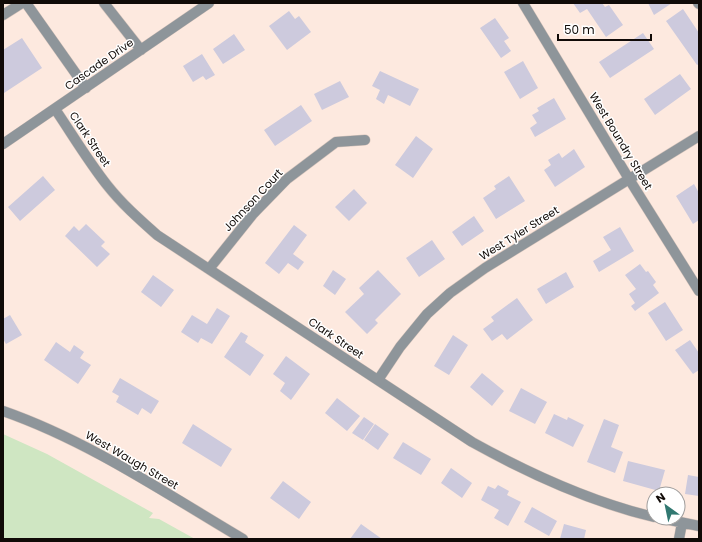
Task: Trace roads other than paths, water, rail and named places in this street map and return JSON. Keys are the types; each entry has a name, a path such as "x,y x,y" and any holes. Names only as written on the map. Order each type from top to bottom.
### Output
{"street":[{"path":"3,15 22,3"},
{"path":"26,3 86,88"},
{"path":"104,3 141,50"},
{"name":"Cascade Drive","path":"3,144 209,3"},
{"name":"West Boundry Street","path":"523,3 629,179 699,291"},
{"name":"Clark Street","path":"55,109 91,164 108,186 131,212 157,235 443,424 506,461 586,495 646,515"},
{"name":"West Tyler Street","path":"378,380 400,347 427,314 450,293 485,268 699,136"},
{"name":"Johnson Court","path":"209,269 253,214 287,179 336,142 365,140"},
{"name":"West Waugh Street","path":"3,411 58,433 98,453 243,539"},
{"path":"686,524 699,526"},
{"path":"679,539 681,526"}]}
